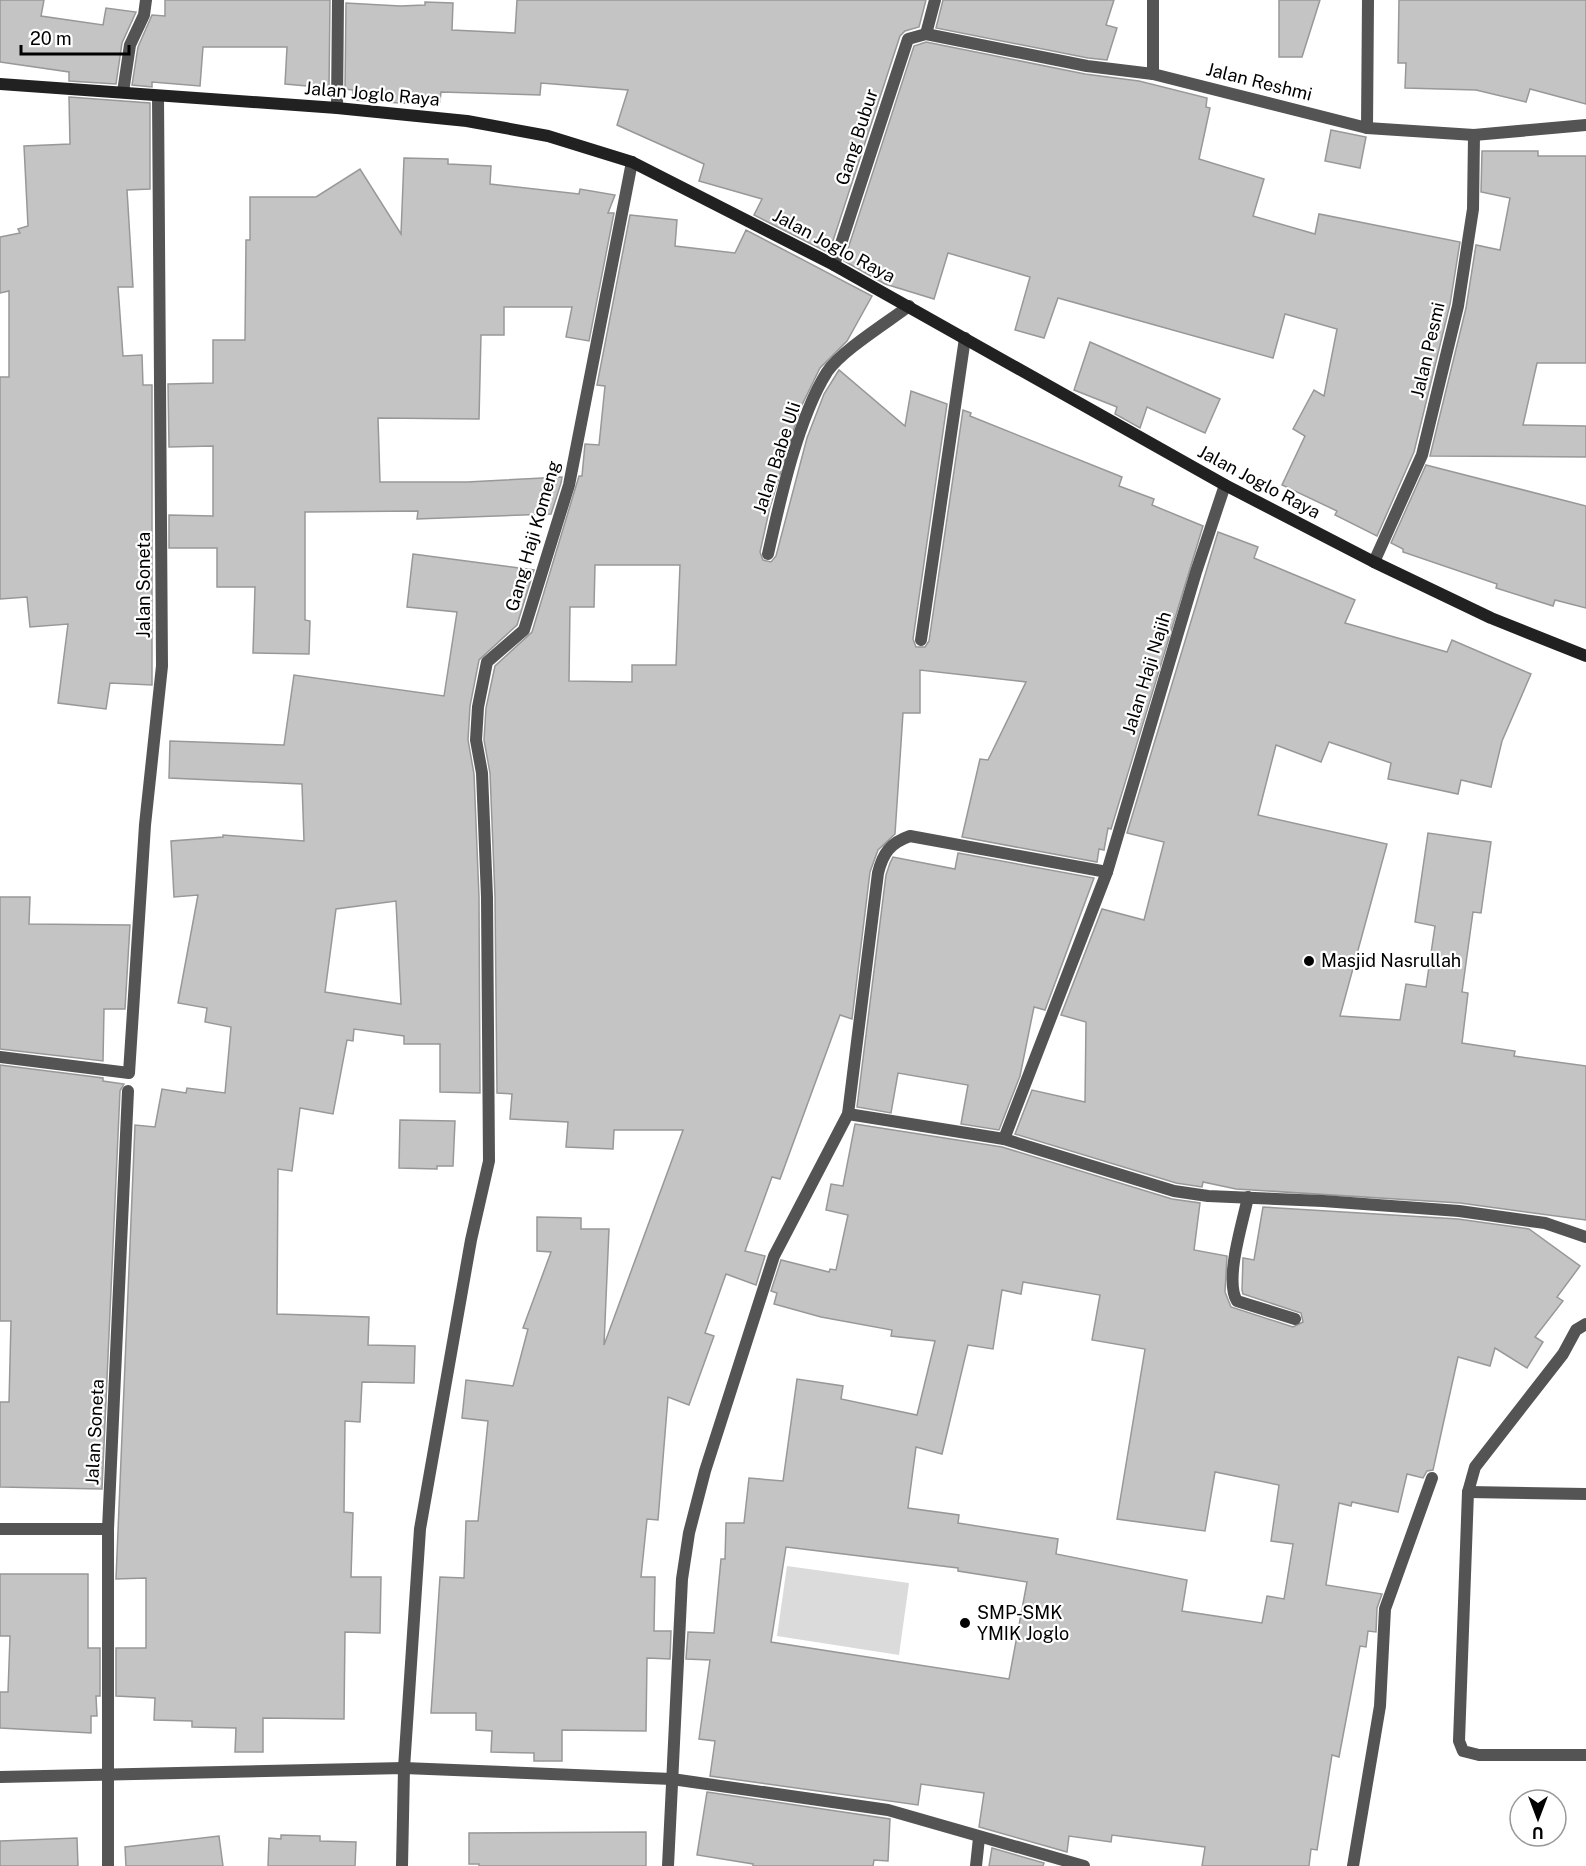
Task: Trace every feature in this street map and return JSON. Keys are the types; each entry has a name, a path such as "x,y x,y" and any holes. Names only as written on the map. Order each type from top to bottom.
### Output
{"main road":[{"name":"Jalan Joglo Raya","path":"0,84 337,108 467,121 536,134 632,162 834,265 1225,485 1374,562 1491,618 1586,656"}],"street":[{"path":"123,92 130,45 144,15 146,0"},
{"path":"337,108 339,0"},
{"path":"926,34 935,0"},
{"path":"1153,0 1153,74"},
{"path":"1367,128 1368,0"},
{"name":"Jalan Reshmi","path":"926,34 1088,66 1153,74 1367,128 1474,135 1586,125"},
{"name":"Gang Bubur","path":"834,265 908,39 926,34"},
{"name":"Jalan Soneta","path":"0,1057 129,1073 145,825 162,666 158,96"},
{"name":"Jalan Pesmi","path":"1374,562 1422,454 1458,306 1473,209 1474,135"},
{"name":"Gang Haji Komeng","path":"402,1866 404,1768 420,1529 471,1240 489,1161 487,897 482,773 476,740 478,707 487,662 524,630 569,485 632,162"},
{"name":"Jalan Babe Uli","path":"768,554 781,497 804,423 828,371 841,358 909,306"},
{"path":"921,640 965,338"},
{"name":"Jalan Haji Najih","path":"1004,1139 1107,872 1196,572 1225,485"},
{"path":"668,1866 682,1579 689,1533 705,1471 774,1256 848,1114 878,873 888,848 910,836 1107,872"},
{"name":"Jalan Soneta","path":"108,1866 108,1529 128,1091"},
{"path":"848,1114 1004,1139 1174,1191 1208,1196 1458,1212 1545,1223 1586,1237"},
{"path":"1248,1197 1233,1270 1233,1295 1237,1301 1295,1319"},
{"path":"1586,1324 1576,1330 1563,1354 1475,1467 1468,1492 1459,1740 1463,1751 1479,1755 1586,1755"},
{"path":"1353,1866 1380,1706 1385,1609 1432,1478"},
{"path":"1468,1492 1586,1494"},
{"path":"0,1529 108,1529"},
{"path":"0,1777 404,1768 672,1779 888,1810 979,1838 1084,1866"},
{"path":"976,1866 979,1838"}],"shaded area":[{"path":"787,1566 909,1583 899,1655 777,1636"}],"building":[{"path":"0,0 44,0 41,16 103,25 106,8 136,12 122,43 116,84 69,81 69,72 0,62"},
{"path":"165,0 330,0 329,88 285,84 287,47 203,47 200,86 152,82 152,87 132,85 138,47 152,15 165,16"},
{"path":"517,0 926,0 919,27 905,31 900,36 829,253 754,215 762,199 699,181 704,164 617,125 628,90 541,83 540,95 441,92 440,102 416,100 416,104 353,100 353,90 345,89 346,3 400,6 425,5 425,2 453,3 452,30 515,33"},
{"path":"943,0 1114,0 1106,25 1117,28 1107,60 1088,58 936,28"},
{"path":"1279,0 1320,0 1302,57 1279,57"},
{"path":"1399,0 1586,0 1586,104 1530,89 1526,102 1476,90 1405,88 1406,63 1398,63"},
{"path":"926,42 1085,74 1139,81 1207,98 1206,107 1210,108 1199,159 1264,179 1253,216 1315,234 1319,214 1460,242 1450,304 1414,452 1377,536 1335,515 1337,511 1282,485 1305,436 1293,429 1314,390 1324,396 1337,329 1285,314 1273,358 1058,298 1044,338 1015,330 1030,277 948,253 934,299 885,284 844,261 914,46"},
{"path":"69,97 150,103 150,189 127,190 133,287 118,287 123,356 142,355 143,385 152,385 152,685 110,683 106,709 58,703 68,624 30,627 27,597 0,599 0,377 9,377 9,291 0,293 0,237 20,233 18,229 28,226 24,146 70,144"},
{"path":"1331,130 1366,137 1360,168 1325,161"},
{"path":"1482,151 1538,151 1538,156 1586,156 1586,363 1537,363 1523,425 1586,426 1586,457 1430,456 1466,308 1476,245 1500,250 1510,198 1481,192"},
{"path":"404,158 448,159 448,164 491,166 490,184 579,194 580,189 615,195 608,213 614,213 589,341 566,337 572,307 504,307 504,335 481,335 479,419 378,418 380,482 467,482 562,477 561,483 551,514 417,519 418,511 305,512 305,620 310,621 309,654 253,653 255,587 217,587 217,548 169,548 169,515 213,516 213,446 169,447 168,384 213,383 213,340 245,340 246,240 250,240 250,197 316,197 360,169 401,234"},
{"path":"630,215 677,220 675,246 735,253 746,230 872,296 847,341 820,368 800,409 770,507 760,552 763,560 771,562 776,556 807,438 824,394 839,370 905,426 911,391 947,404 913,639 916,647 925,647 929,641 963,410 971,413 970,416 1122,477 1119,486 1154,499 1152,505 1203,526 1111,829 1108,828 1104,850 1099,849 1097,862 962,837 980,759 988,760 1026,682 920,670 920,713 903,713 895,834 878,850 870,872 852,1019 840,1015 780,1179 772,1177 745,1251 765,1256 756,1285 726,1274 705,1333 714,1336 689,1405 668,1397 658,1520 647,1519 641,1577 655,1577 654,1631 671,1631 670,1659 647,1658 646,1731 562,1730 562,1761 534,1761 534,1753 491,1752 492,1731 476,1730 476,1713 431,1713 440,1577 464,1578 466,1521 478,1521 488,1421 462,1418 466,1380 513,1386 528,1329 523,1328 551,1252 537,1251 537,1217 581,1218 581,1229 609,1229 604,1345 683,1130 614,1130 613,1149 566,1147 568,1122 510,1119 512,1094 497,1093 495,897 490,773 484,740 486,708 495,666 532,632 579,476 582,476 585,444 599,445 605,386 597,385","holes":["595,565 680,565 676,665 632,665 632,682 569,681 570,607 594,607"]},
{"path":"1090,342 1220,399 1205,433 1147,407 1140,428 1115,414 1117,407 1074,390"},
{"path":"1426,465 1586,506 1586,608 1555,600 1553,606 1496,588 1497,584 1403,552 1403,549 1391,543"},
{"path":"1218,532 1258,547 1254,558 1355,600 1345,623 1447,652 1452,640 1531,674 1502,741 1491,787 1461,780 1458,794 1388,779 1391,763 1329,742 1321,762 1276,745 1258,815 1387,844 1340,1016 1400,1020 1406,984 1426,987 1435,926 1415,922 1428,833 1491,842 1481,913 1473,912 1462,992 1468,993 1462,1043 1515,1051 1514,1056 1586,1066 1586,1220 1460,1203 1236,1189 1203,1182 1202,1187 1176,1183 1015,1134 1032,1090 1085,1102 1086,1022 1061,1015 1102,909 1144,920 1164,842 1127,833"},
{"path":"413,554 534,570 517,625 479,660 470,706 468,740 474,774 479,897 480,1093 440,1092 440,1044 404,1044 404,1036 354,1029 353,1041 347,1040 333,1114 300,1108 292,1171 278,1169 277,1314 369,1317 368,1345 415,1346 414,1383 362,1382 360,1422 345,1421 344,1512 353,1513 351,1577 381,1577 380,1633 345,1632 344,1719 263,1718 263,1752 235,1752 236,1728 192,1727 192,1721 154,1720 155,1698 116,1696 116,1648 146,1648 146,1578 116,1579 135,1125 155,1127 162,1089 186,1093 187,1088 225,1093 231,1027 205,1022 207,1008 178,1003 198,895 174,897 171,841 223,837 223,835 304,841 302,784 169,778 170,741 284,745 294,675 444,696 457,612 407,607","holes":["396,901 401,1004 325,992 336,909"]},
{"path":"958,853 1094,878 1045,1010 1034,1007 1020,1076 999,1130 961,1124 968,1085 898,1073 891,1113 857,1107 886,875 890,863 893,857 955,869"},
{"path":"0,897 30,897 29,924 130,925 125,1009 104,1009 103,1061 0,1049"},
{"path":"0,1065 103,1078 103,1081 124,1084 120,1091 102,1489 0,1487 0,1402 9,1402 11,1321 0,1321"},
{"path":"400,1120 455,1121 453,1166 437,1166 437,1169 399,1168"},
{"path":"855,1124 1002,1147 1172,1199 1200,1203 1194,1250 1227,1256 1225,1292 1231,1307 1293,1327 1303,1322 1301,1313 1243,1294 1242,1290 1243,1258 1254,1260 1263,1207 1458,1219 1529,1229 1580,1266 1557,1297 1563,1301 1535,1337 1543,1342 1527,1368 1495,1348 1490,1366 1458,1357 1433,1470 1427,1471 1423,1478 1407,1474 1398,1512 1352,1502 1351,1506 1339,1503 1326,1585 1382,1594 1377,1608 1376,1632 1368,1631 1366,1647 1360,1646 1339,1757 1332,1755 1317,1850 1311,1849 1309,1866 1202,1866 1205,1847 1112,1835 1111,1842 1069,1836 1067,1852 979,1827 984,1793 921,1784 918,1805 710,1776 715,1741 699,1739 710,1660 686,1659 688,1632 714,1633 721,1559 725,1559 726,1523 744,1523 749,1478 783,1481 797,1379 843,1386 841,1399 917,1415 935,1341 891,1336 892,1330 821,1317 774,1304 777,1293 771,1291 781,1260 829,1272 830,1269 836,1270 848,1215 826,1210 831,1184 843,1186","holes":["1023,1282 1100,1295 1092,1340 1145,1349 1117,1519 1205,1531 1215,1472 1279,1485 1271,1541 1293,1544 1284,1599 1267,1596 1262,1623 1182,1611 1187,1580 1056,1554 1058,1539 958,1523 959,1515 908,1508 916,1447 942,1454 968,1345 993,1349 1002,1290 1021,1294","786,1547 958,1568 958,1571 1027,1582 1009,1679 771,1642"]},
{"path":"0,1574 88,1574 88,1648 100,1648 100,1696 96,1696 97,1716 91,1716 91,1733 0,1728 0,1692 8,1692 10,1636 0,1636"},
{"path":"707,1792 890,1819 888,1861 874,1860 873,1866 753,1866 753,1864 697,1855"},
{"path":"646,1832 646,1866 479,1866 479,1864 469,1864 469,1833"},
{"path":"281,1835 320,1836 320,1841 356,1842 355,1866 268,1866 269,1838 281,1839"},
{"path":"219,1836 223,1866 126,1866 125,1847"},
{"path":"77,1838 78,1866 0,1866 0,1841"},
{"path":"992,1848 1044,1863 1043,1866 989,1866"}],"place":[{"name":"Masjid Nasrullah","path":"1309,961"},
{"name":"SMP-SMK YMIK Joglo","path":"965,1623"}]}
